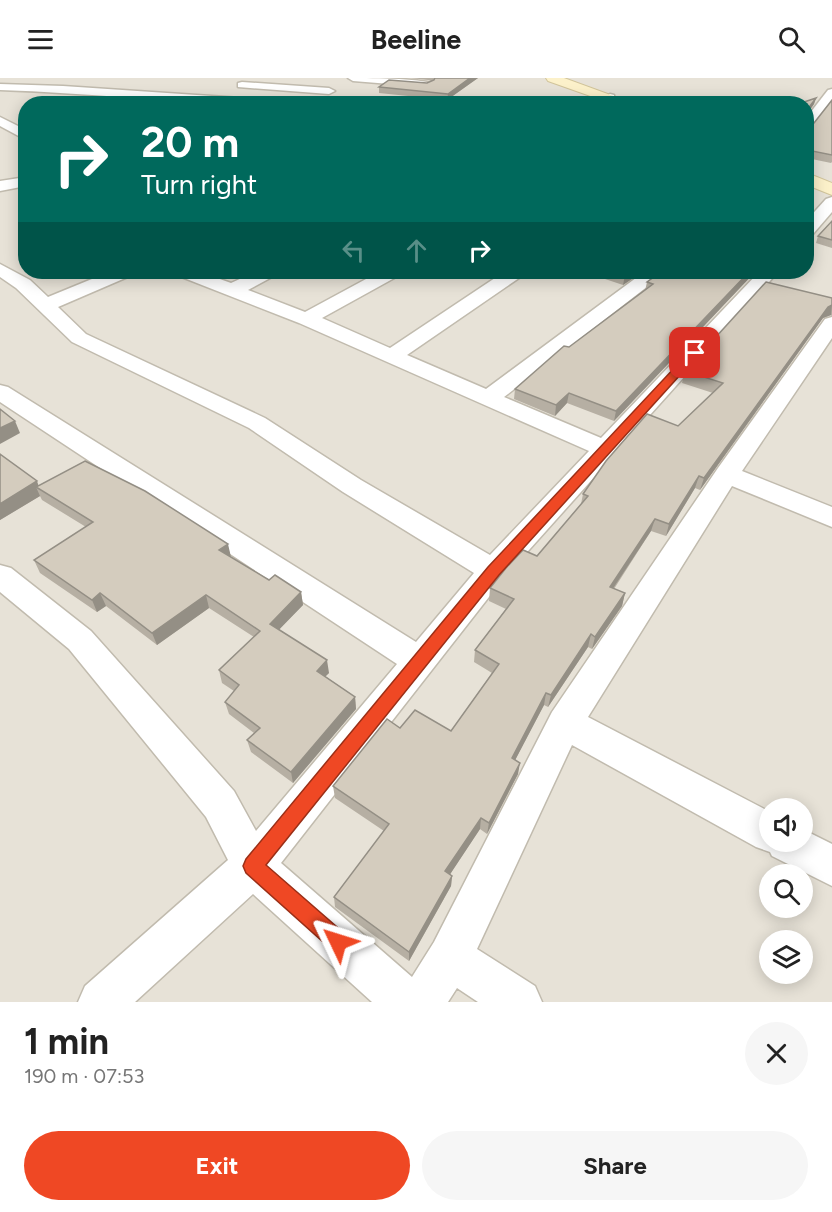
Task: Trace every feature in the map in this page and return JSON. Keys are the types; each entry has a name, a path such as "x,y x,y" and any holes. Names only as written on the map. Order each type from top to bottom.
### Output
{"main road":[{"path":"552,78 604,96"},
{"path":"814,181 832,190"}],"street":[{"path":"28,87 49,78"},
{"path":"353,78 431,81"},
{"path":"412,96 431,81"},
{"path":"234,84 329,90"},
{"path":"0,87 28,87 122,96"},
{"path":"28,87 29,92 36,96"},
{"path":"171,96 188,87"},
{"path":"814,116 832,92"},
{"path":"0,121 18,131"},
{"path":"0,172 18,181"},
{"path":"0,186 18,183"},
{"path":"814,222 832,202"},
{"path":"5,278 46,305 78,338 257,423 352,486 494,571"},
{"path":"46,305 107,279"},
{"path":"202,279 306,319 607,450"},
{"path":"231,291 254,279"},
{"path":"306,319 379,279"},
{"path":"392,356 506,279"},
{"path":"488,398 646,279"},
{"path":"101,1002 253,866 418,661 494,571 763,279"},
{"path":"422,1002 450,958 565,723 728,474 832,322"},
{"path":"0,392 418,661"},
{"path":"728,474 832,518"},
{"path":"0,576 80,640 220,804 253,866 406,1002"},
{"path":"565,723 759,827"},
{"path":"805,852 832,866"},
{"path":"450,958 519,1002"}],"shaded area":[{"path":"0,78 832,78 832,1002 0,1002"}],"building":[{"path":"435,78 470,78 448,94 379,87 389,80 427,83"},
{"path":"832,100 832,155 814,151 814,123"},
{"path":"832,221 832,240 818,236"},
{"path":"651,279 742,279 616,411 569,393 556,405 515,389 564,346 569,347 653,284 647,282"},
{"path":"766,282 832,298 832,305 828,307 704,478 699,476 669,524 655,519 610,587 625,593 595,637 591,634 551,695 546,693 512,758 520,763 489,823 481,818 445,871 452,876 409,952 334,897 389,824 333,786 387,719 400,728 415,710 451,731 499,664 475,650 514,599 490,588 523,550 537,556 588,496 583,494 606,461 647,414 678,426 723,383 685,371"},
{"path":"0,409 15,421 0,428"},
{"path":"0,454 37,481 0,504"},
{"path":"85,461 145,491 228,544 219,550 269,580 275,575 301,592 270,624 327,660 317,671 355,697 291,772 247,740 260,728 225,702 239,685 219,670 260,631 206,595 152,633 100,593 92,600 34,560 93,522 36,487"}],"route":[{"path":"338,942 253,866 372,717 494,571 695,353"}]}
